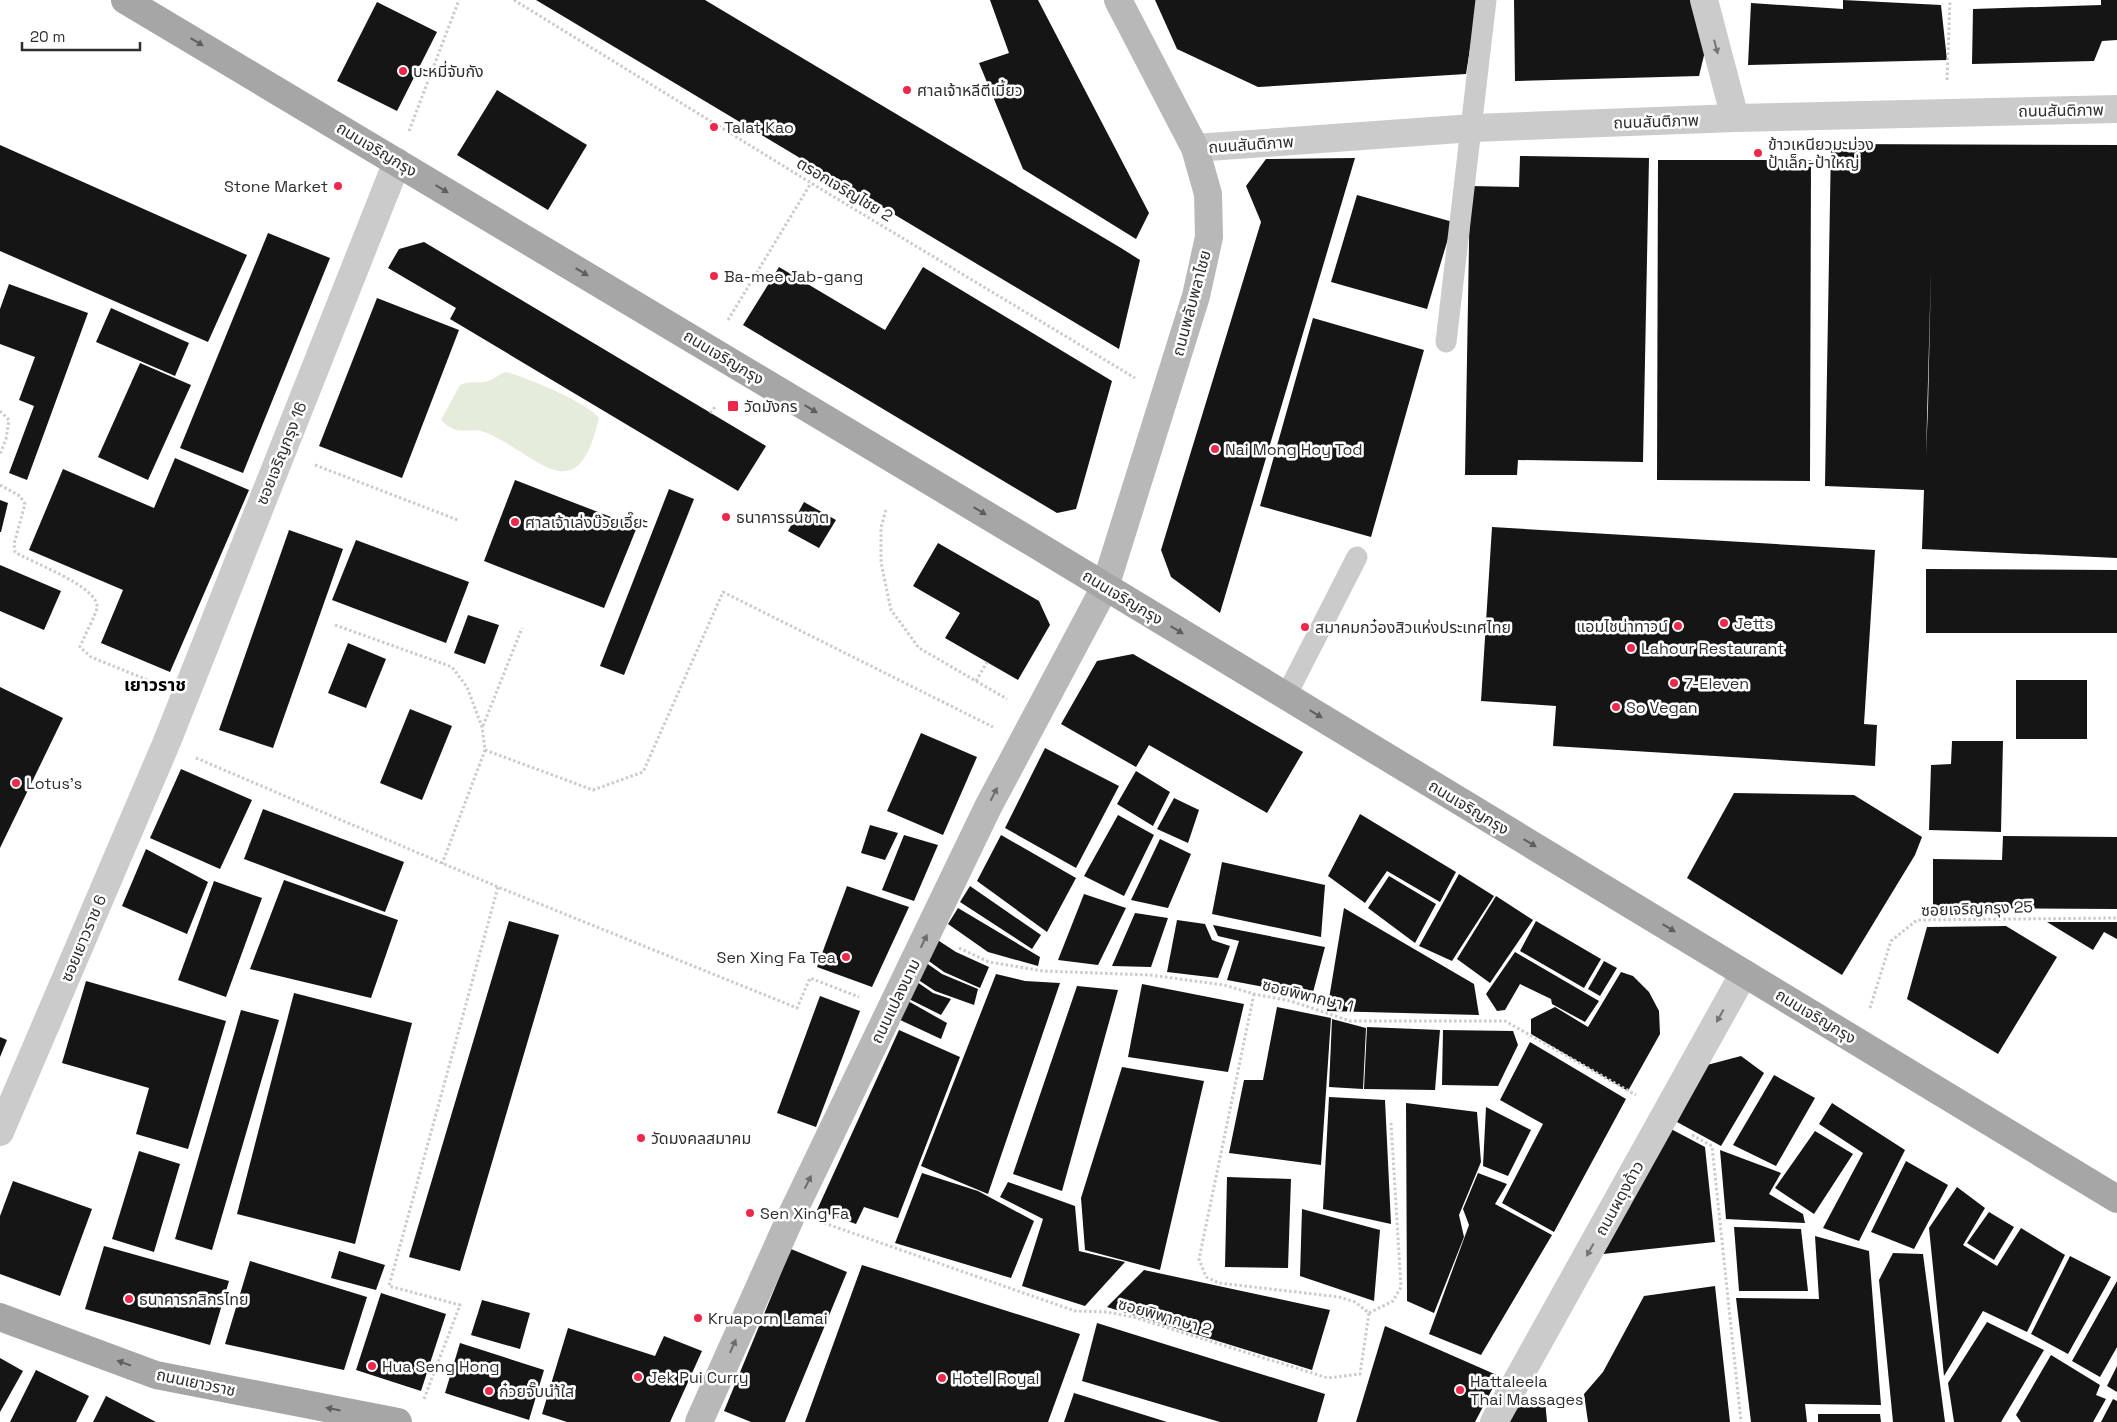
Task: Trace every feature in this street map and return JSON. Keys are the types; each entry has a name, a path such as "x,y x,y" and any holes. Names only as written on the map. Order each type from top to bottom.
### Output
{"main road":[{"name":"ถนนเจริญกรุง","path":"125,0 154,7 397,162 710,348 2117,1199"},
{"name":"ถนนเยาวราช","path":"0,1317 156,1375 398,1422"}],"street":[{"name":"ถนนพลับพลาไชย","path":"1105,587 1196,296 1209,237 1208,194 1195,148 1118,0"},
{"path":"1704,0 1735,118"},
{"name":"ถนนสันติภาพ","path":"1195,148 1472,128 1735,118 2117,109"},
{"name":"ซอยเจริญกรุง 16","path":"166,744 397,162"},
{"name":"ถนนแปลงนาม","path":"699,1422 793,1212 891,1009 1022,742 1105,587"},
{"name":"ซอยเยาวราช 6","path":"0,1132 166,744"},
{"name":"ถนนผดุงด้าว","path":"1494,1422 1744,973"}],"lane":[{"path":"1446,342 1486,0"},
{"path":"1286,696 1357,557"}],"path":[{"path":"397,162 459,0"},
{"name":"ตรอกเจริญไชย 2","path":"514,0 811,183 1165,396"},
{"path":"1945,113 1950,0"},
{"path":"710,348 811,183"},
{"path":"710,413 715,407"},
{"path":"0,411 9,420 6,440 0,454"},
{"path":"282,452 458,520"},
{"path":"0,485 20,496 25,504 14,544 15,552 83,587 93,595 97,608 80,647 91,657 185,695"},
{"path":"886,510 881,527 881,562 891,610 919,648 1014,703"},
{"path":"485,750 593,790 643,772 723,592 1022,742"},
{"path":"336,625 452,667 467,687 482,727 485,750 442,864"},
{"path":"482,727 522,628"},
{"path":"976,681 987,662"},
{"path":"166,744 442,864 796,1008 810,978 891,1009"},
{"path":"423,1404 460,1305 389,1286 498,887"},
{"name":"ซอยเจริญกรุง 25","path":"1859,1042 1891,941 1917,920 2117,918"},
{"name":"ซอยพิพากษา 1","path":"928,934 989,962 1043,971 1123,974 1224,985 1291,1002 1350,1021 1505,1021 1665,1116 1712,1146 1741,1422"},
{"path":"1254,994 1198,1259 1206,1277 1219,1283 1339,1296 1355,1302 1369,1313 1393,1301 1401,1287 1391,1123"},
{"name":"ซอยพิพากษา 2","path":"793,1212 1075,1311 1107,1312 1133,1317 1328,1378 1360,1374 1369,1313"}],"green space":[{"path":"506,372 570,398 583,405 599,418 590,447 580,464 568,471 555,470 487,433 475,430 453,429 441,420 460,385 487,381"}],"building":[{"path":"536,0 705,0 1121,248 1140,260 1119,349"},
{"path":"990,0 1038,0 1149,213 1136,239 1023,169 979,63 1009,53"},
{"path":"1155,0 1478,0 1466,74 1258,87 1177,49"},
{"path":"1514,0 1694,0 1706,47 1699,76 1515,81"},
{"path":"1843,0 1941,5 1947,60 1748,65 1751,3 1843,9"},
{"path":"2101,0 2117,0 2117,40 2102,41 2094,61 1972,64 1973,9 2101,5"},
{"path":"377,2 437,32 397,111 337,81"},
{"path":"497,90 587,145 548,210 457,155"},
{"path":"1831,144 2117,145 2117,558 1922,549 1924,490 1825,486","holes":["1931,270 1928,408 1926,455"]},
{"path":"0,145 247,255 208,342 0,251"},
{"path":"1520,156 1649,158 1643,462 1518,460 1517,475 1465,475 1470,186 1519,187"},
{"path":"1355,158 1220,613 1171,577 1161,550 1261,222 1246,186 1266,159"},
{"path":"1658,160 1811,160 1810,481 1657,480"},
{"path":"1357,195 1453,222 1427,309 1331,282"},
{"path":"268,233 330,258 243,473 180,448"},
{"path":"424,242 766,446 738,491 450,319 456,308 388,268 399,249"},
{"path":"779,267 885,330 923,267 1112,381 1076,509 1057,513 743,325"},
{"path":"9,284 88,313 27,480 9,473 34,406 19,400 35,357 0,344 0,309"},
{"path":"377,298 459,330 402,478 319,446"},
{"path":"111,308 189,343 175,376 96,342"},
{"path":"1313,318 1424,350 1371,537 1260,506"},
{"path":"140,363 191,385 148,480 98,457"},
{"path":"175,458 249,490 170,672 101,643 123,590 29,550 63,469 154,508"},
{"path":"515,480 637,527 604,608 484,561"},
{"path":"669,489 694,499 624,675 600,666"},
{"path":"0,500 8,503 1,532 0,532"},
{"path":"804,502 836,520 819,548 788,531"},
{"name":"แอมไชน่าทาวน์","path":"1492,527 1875,550 1864,724 1877,725 1875,766 1553,746 1556,706 1481,701"},
{"path":"289,530 343,549 273,748 219,730"},
{"path":"356,540 469,582 446,643 332,600"},
{"path":"938,543 1039,601 1050,625 1018,680 945,638 960,613 913,586"},
{"path":"0,565 61,591 44,630 0,611"},
{"path":"1926,569 2117,570 2117,633 1926,633"},
{"path":"468,615 499,625 485,664 454,653"},
{"path":"348,643 386,659 366,708 328,693"},
{"path":"1133,654 1303,752 1267,813 1149,745 1136,767 1061,724 1097,661"},
{"path":"2016,680 2087,680 2087,739 2016,739"},
{"name":"Lotus's","path":"0,687 63,718 0,848"},
{"path":"410,709 452,726 422,800 380,783"},
{"path":"921,733 977,757 943,835 887,811"},
{"path":"1952,741 2003,741 2001,832 1929,830 1931,765 1951,764"},
{"path":"1045,748 1119,786 1076,868 1005,828"},
{"path":"181,769 252,800 220,869 150,838"},
{"path":"1136,771 1170,792 1153,826 1117,804"},
{"path":"1734,793 1854,795 1922,837 1915,855 1842,975 1687,878"},
{"path":"1174,798 1199,810 1188,843 1157,829"},
{"path":"263,809 404,862 385,912 244,859"},
{"path":"1360,814 1456,872 1440,902 1387,871 1365,903 1328,876"},
{"path":"1118,815 1154,835 1124,896 1084,876"},
{"path":"870,825 898,833 885,860 861,853"},
{"path":"904,835 938,845 914,901 882,890"},
{"path":"1001,835 1076,878 1047,932 977,881"},
{"path":"2003,836 2117,837 2117,909 1933,908 1933,859 2002,860"},
{"path":"1160,839 1191,854 1168,908 1131,900"},
{"path":"146,849 208,882 187,934 122,906"},
{"path":"1222,862 1325,885 1321,937 1212,914"},
{"path":"1459,874 1494,896 1452,961 1419,946"},
{"path":"1389,876 1436,904 1415,943 1368,908"},
{"path":"284,880 398,920 371,998 250,969"},
{"path":"214,881 262,898 226,997 178,980"},
{"path":"847,886 909,907 872,987 817,967"},
{"path":"970,886 1041,935 1032,949 960,902"},
{"path":"1084,894 1126,908 1098,965 1058,960"},
{"path":"1496,896 1533,920 1490,983 1457,959"},
{"path":"958,908 1040,957 1038,966 988,952 948,924"},
{"path":"1344,908 1474,984 1479,1015 1327,1011"},
{"path":"1135,913 1168,918 1151,967 1112,966"},
{"path":"1177,920 1205,924 1212,940 1230,946 1218,978 1167,972"},
{"path":"509,921 559,935 460,1271 409,1257"},
{"path":"1536,921 1601,959 1584,988 1520,951"},
{"path":"2047,922 2117,922 2117,939 2104,932 2093,950"},
{"path":"1213,925 1325,947 1312,996 1227,980 1239,941 1218,936"},
{"path":"2006,926 2057,957 1998,1054 1907,999 1927,927"},
{"path":"936,939 956,952 989,967 980,988 944,972 926,959"},
{"path":"1515,952 1599,1001 1585,1022 1552,1004 1551,999 1520,984 1505,1010 1497,1011 1486,994"},
{"path":"1604,961 1617,968 1600,996 1588,989"},
{"path":"925,962 942,974 978,989 974,1005 935,991 917,979"},
{"path":"1621,972 1633,976 1649,992 1659,1011 1660,1034 1628,1091 1531,1034 1531,1019 1555,1007 1588,1027"},
{"path":"996,974 1025,981 1060,983 988,1194 921,1166"},
{"path":"86,981 226,1021 188,1149 136,1134 149,1088 62,1063"},
{"path":"917,982 933,993 951,999 941,1015 909,999"},
{"path":"1142,984 1244,1004 1228,1072 1128,1057"},
{"path":"1077,986 1118,990 1062,1191 1013,1174"},
{"path":"294,993 412,1023 355,1244 237,1214"},
{"path":"820,996 860,1011 816,1127 777,1113"},
{"path":"908,1001 947,1023 941,1039 898,1019"},
{"path":"1277,1007 1331,1018 1321,1165 1229,1153 1244,1080 1263,1080"},
{"path":"241,1010 279,1020 212,1250 175,1239"},
{"path":"1332,1019 1366,1028 1363,1089 1329,1087"},
{"path":"1367,1027 1440,1030 1435,1090 1364,1089"},
{"path":"899,1030 960,1057 898,1218 864,1207 856,1224 817,1210"},
{"path":"1443,1030 1513,1031 1518,1045 1498,1086 1442,1085"},
{"path":"0,1037 7,1040 0,1057"},
{"path":"1530,1042 1626,1099 1554,1232 1502,1203 1543,1124 1500,1100"},
{"path":"1741,1056 1764,1073 1721,1146 1677,1122 1707,1065"},
{"path":"1122,1067 1204,1081 1160,1270 1085,1250 1081,1198"},
{"path":"1774,1075 1815,1098 1776,1166 1733,1145"},
{"path":"1329,1097 1385,1100 1391,1224 1323,1209"},
{"path":"1406,1103 1477,1112 1481,1162 1459,1215 1464,1237 1434,1313 1407,1301"},
{"path":"1832,1103 1905,1150 1859,1241 1823,1228 1863,1153 1819,1124"},
{"path":"1486,1107 1531,1130 1508,1176 1483,1166"},
{"path":"1671,1129 1705,1147 1715,1242 1603,1254"},
{"path":"1815,1131 1853,1154 1814,1214 1775,1188"},
{"path":"1720,1150 1781,1173 1769,1194 1803,1214 1805,1223 1726,1219"},
{"path":"139,1151 180,1164 154,1252 112,1239"},
{"path":"1906,1161 1948,1185 1914,1249 1871,1232"},
{"path":"922,1173 978,1191 1034,1221 1011,1278 895,1243"},
{"path":"1478,1173 1507,1184 1495,1204 1552,1235 1481,1355 1429,1334 1469,1225 1463,1209"},
{"path":"1227,1177 1291,1179 1288,1268 1225,1267"},
{"path":"13,1181 92,1209 60,1296 0,1274 0,1216"},
{"path":"1008,1182 1075,1206 1079,1251 1125,1262 1085,1306 1022,1286 1043,1219 1000,1197"},
{"path":"1957,1187 1985,1208 1963,1245 1997,1266 2021,1228 2065,1255 2027,1332 1983,1311 1944,1376 1929,1228"},
{"path":"1302,1209 1380,1230 1374,1301 1300,1276"},
{"path":"1989,1212 2014,1227 1994,1260 1967,1243"},
{"path":"1734,1227 1801,1229 1808,1291 1739,1291"},
{"path":"1815,1236 1869,1251 1881,1405 1805,1404 1807,1422 1751,1422 1736,1298 1819,1299"},
{"path":"104,1246 229,1281 210,1345 85,1309"},
{"path":"791,1249 847,1272 785,1422 751,1422 724,1411"},
{"path":"339,1251 385,1265 376,1290 331,1278"},
{"path":"1893,1253 1923,1254 1945,1422 1893,1422 1879,1280"},
{"path":"2070,1256 2111,1277 2068,1354 2031,1334"},
{"path":"250,1261 367,1297 344,1370 225,1344"},
{"name":"Hotel Royal","path":"862,1265 1080,1334 1048,1422 805,1422"},
{"path":"1144,1270 1330,1310 1312,1370 1107,1307"},
{"path":"2117,1281 2117,1347 2100,1377 2072,1361"},
{"path":"1715,1286 1730,1422 1588,1422 1584,1394 1603,1372 1644,1296"},
{"path":"381,1293 446,1314 421,1391 356,1370"},
{"path":"482,1300 530,1313 520,1349 471,1335"},
{"path":"1987,1322 2044,1350 2001,1422 1954,1422 1948,1383"},
{"path":"1097,1323 1325,1394 1317,1422 1220,1422 1082,1381"},
{"path":"1385,1326 1499,1376 1475,1422 1356,1422"},
{"path":"568,1328 655,1356 664,1336 702,1351 670,1422 567,1422 542,1414"},
{"path":"460,1343 544,1370 529,1420 445,1393"},
{"path":"2051,1355 2100,1385 2096,1395 2106,1399 2093,1422 2021,1422 2016,1415"},
{"path":"0,1358 23,1371 0,1412"},
{"path":"2117,1366 2117,1392 2107,1386"},
{"path":"36,1370 89,1396 76,1422 10,1422"},
{"path":"1074,1393 1167,1422 1064,1422"},
{"path":"106,1396 156,1422 93,1422"},
{"path":"2113,1399 2117,1401 2117,1422 2101,1422"},
{"path":"1545,1400 1547,1422 1505,1422 1515,1403"},
{"path":"1818,1414 1880,1414 1881,1422 1818,1422"}],"place":[{"name":"บะหมี่จับกัง","path":"403,71"},
{"name":"ศาลเจ้าหลีตีเมี้ยว","path":"907,90"},
{"name":"Talat Kao","path":"714,127"},
{"name":"ข้าวเหนียวมะม่วง ป้าเล็ก-ป้าใหญ่","path":"1758,153"},
{"name":"Stone Market","path":"338,186"},
{"name":"Ba-mee Jab-gang","path":"714,276"},
{"name":"วัดมังกร","path":"733,406"},
{"name":"Nai Mong Hoy Tod","path":"1215,449"},
{"name":"ธนาคารธนชาต","path":"726,517"},
{"name":"ศาลเจ้าเล่งบ๊วยเอี๊ยะ","path":"515,522"},
{"name":"Jetts","path":"1724,623"},
{"name":"แอมไชน่าทาวน์","path":"1678,626"},
{"name":"สมาคมกว๋องสิวแห่งประเทศไทย","path":"1305,627"},
{"name":"Lahour Restaurant","path":"1631,648"},
{"name":"7-Eleven","path":"1674,683"},
{"name":"So Vegan","path":"1616,707"},
{"name":"Lotus's","path":"16,783"},
{"name":"Sen Xing Fa Tea","path":"846,957"},
{"name":"วัดมงคลสมาคม","path":"641,1138"},
{"name":"Sen Xing Fa","path":"750,1213"},
{"name":"ธนาคารกสิกรไทย","path":"129,1299"},
{"name":"Kruaporn Lamai","path":"698,1318"},
{"name":"Hua Seng Hong","path":"372,1366"},
{"name":"Jek Pui Curry","path":"638,1377"},
{"name":"Hotel Royal","path":"942,1378"},
{"name":"Hattaleela Thai Massages","path":"1460,1390"},
{"name":"ก๋วยจั๊บนำ้ใส","path":"489,1391"}],"district":[{"name":"เยาวราช","path":"155,685"}]}
